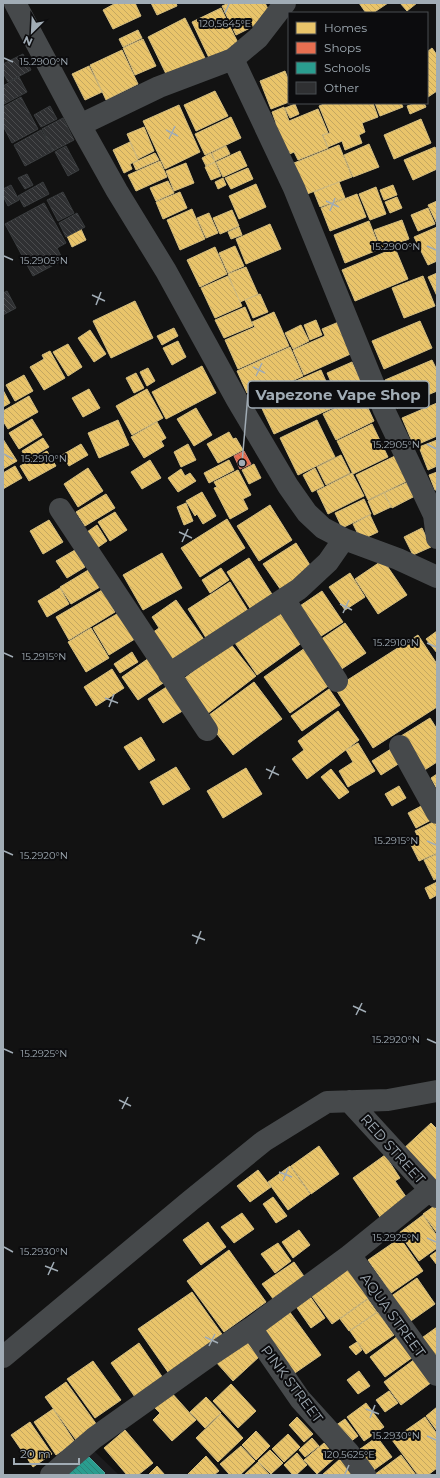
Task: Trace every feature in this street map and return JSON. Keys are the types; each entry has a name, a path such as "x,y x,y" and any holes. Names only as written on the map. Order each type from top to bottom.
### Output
{"street":[{"path":"15,3 117,191 166,271 288,486 307,513 323,528 344,539 398,559 437,577"},
{"path":"80,125 159,86 233,59 258,38 285,3"},
{"path":"233,59 294,188 384,410 434,515 437,538"},
{"path":"60,509 207,730"},
{"path":"169,674 299,589 328,562 344,539"},
{"path":"284,599 337,681"},
{"path":"400,746 437,813"},
{"path":"3,1358 264,1141 327,1102 388,1100 433,1096"},
{"name":"RED STREET","path":"349,1101 433,1194"},
{"path":"51,1475 94,1438 251,1328 433,1194"},
{"name":"AQUA STREET","path":"350,1255 437,1375"},
{"name":"PINK STREET","path":"251,1328 300,1399 348,1453 365,1475"}],"shaded area":[{"path":"91,1448 119,1475 60,1475"}],"building: Homes":[{"path":"116,3 135,3 141,16 113,29 103,10"},
{"path":"151,3 176,3 177,6 157,15"},
{"path":"229,3 265,3 272,17 236,35 222,6"},
{"path":"359,3 388,3 374,12 365,12"},
{"path":"400,3 417,3 407,11"},
{"path":"221,8 239,45 210,60 192,22"},
{"path":"185,18 206,60 168,78 148,37"},
{"path":"138,30 142,38 123,47 119,39"},
{"path":"143,39 156,66 135,75 123,48"},
{"path":"432,48 437,55 437,91 428,97 428,51"},
{"path":"122,50 138,84 106,100 90,65"},
{"path":"89,66 102,92 85,100 72,74"},
{"path":"285,71 288,78 288,102 271,109 260,81"},
{"path":"215,91 228,116 196,131 184,105"},
{"path":"295,104 299,114 290,118 285,108"},
{"path":"324,104 373,104 378,117 362,123 365,132 359,135 362,143 345,150 342,141 328,147 323,135 330,133 319,106"},
{"path":"375,104 402,104 403,107 380,116"},
{"path":"413,104 424,104 426,107 410,114 407,106"},
{"path":"179,105 200,152 165,169 143,121"},
{"path":"284,107 289,121 318,109 328,133 322,135 328,148 298,160 294,152 285,156 272,124 276,123 272,112"},
{"path":"231,117 241,138 205,155 195,134"},
{"path":"421,119 431,143 394,159 384,135"},
{"path":"144,127 154,151 138,159 127,134"},
{"path":"130,142 138,160 130,164 132,169 124,173 113,150"},
{"path":"369,144 379,167 353,177 344,155"},
{"path":"339,145 352,177 307,194 294,163"},
{"path":"226,146 230,154 215,161 212,153"},
{"path":"435,147 437,151 437,169 413,180 404,160"},
{"path":"240,151 247,166 223,177 216,162"},
{"path":"155,153 159,160 136,170 133,163"},
{"path":"211,153 215,162 206,166 202,158"},
{"path":"160,161 167,177 136,191 128,175"},
{"path":"215,162 221,176 211,180 205,167"},
{"path":"186,163 194,183 174,191 166,171"},
{"path":"248,168 253,179 231,189 225,178"},
{"path":"223,178 226,185 218,189 215,182"},
{"path":"168,181 174,193 156,201 150,188"},
{"path":"339,182 345,198 320,207 314,192"},
{"path":"256,184 266,207 239,219 229,196"},
{"path":"393,185 397,195 384,200 380,190"},
{"path":"376,187 386,214 370,220 359,194"},
{"path":"180,192 187,208 163,219 156,202"},
{"path":"357,194 366,217 330,231 321,208"},
{"path":"397,197 402,208 390,213 385,202"},
{"path":"437,201 437,224 428,205"},
{"path":"428,208 435,224 418,231 411,215"},
{"path":"192,209 205,239 180,250 167,220"},
{"path":"232,210 239,226 220,234 213,218"},
{"path":"209,213 218,233 206,238 197,218"},
{"path":"402,220 409,239 382,250 374,230"},
{"path":"369,221 380,249 345,263 334,235"},
{"path":"270,224 281,249 246,264 236,239"},
{"path":"239,227 242,235 231,239 228,232"},
{"path":"437,227 437,261 428,265 414,237"},
{"path":"81,229 86,240 72,247 67,236"},
{"path":"235,246 244,266 228,273 219,253"},
{"path":"215,247 227,274 200,287 187,260"},
{"path":"395,248 408,279 355,301 342,270"},
{"path":"246,267 258,294 240,302 228,274"},
{"path":"437,273 437,296 428,277"},
{"path":"228,276 242,306 215,318 201,288"},
{"path":"423,276 435,306 404,318 392,288"},
{"path":"260,294 268,312 253,318 245,300"},
{"path":"135,301 153,338 111,358 93,321"},
{"path":"245,307 253,326 224,338 215,320"},
{"path":"274,312 289,346 238,369 225,340 255,327 252,322"},
{"path":"316,320 322,335 310,340 304,325"},
{"path":"341,321 355,352 304,375 293,350 325,336 322,329"},
{"path":"420,321 432,348 384,369 372,341"},
{"path":"301,325 309,341 293,349 285,333"},
{"path":"174,328 178,336 162,345 157,336"},
{"path":"90,330 106,354 94,362 78,338"},
{"path":"178,341 186,357 172,365 163,348"},
{"path":"68,344 82,367 68,376 53,352"},
{"path":"290,347 303,376 259,396 256,389 247,393 237,371"},
{"path":"50,351 65,378 44,390 30,367 44,359 42,355"},
{"path":"432,360 437,370 437,391 397,408 385,380"},
{"path":"352,362 363,386 338,398 327,373"},
{"path":"202,366 216,393 166,419 152,392"},
{"path":"148,368 155,381 147,386 140,372"},
{"path":"321,370 337,406 274,434 257,398"},
{"path":"136,373 144,388 134,393 126,378"},
{"path":"24,375 33,391 15,401 6,385"},
{"path":"89,389 100,408 83,417 72,398"},
{"path":"147,389 163,418 132,435 116,406"},
{"path":"3,390 10,403 3,407"},
{"path":"362,395 374,421 336,440 323,414"},
{"path":"29,396 38,412 8,429 3,421 3,411"},
{"path":"437,403 437,436 414,446 402,418"},
{"path":"196,408 212,435 194,446 177,419"},
{"path":"32,419 42,435 19,449 9,433"},
{"path":"118,420 129,445 99,458 88,433"},
{"path":"317,420 335,457 298,475 280,438"},
{"path":"157,422 166,438 161,441 164,446 144,458 131,437"},
{"path":"372,424 388,457 353,474 337,441"},
{"path":"229,432 233,439 236,438 243,450 218,463 207,444"},
{"path":"43,438 49,447 27,460 22,451"},
{"path":"3,439 17,461 3,469"},
{"path":"437,440 437,466 428,470 419,447"},
{"path":"81,444 88,455 69,466 62,455"},
{"path":"188,444 196,460 181,467 174,452"},
{"path":"47,451 56,466 29,481 20,466"},
{"path":"341,455 350,473 326,485 317,467"},
{"path":"397,455 409,480 368,500 356,475"},
{"path":"150,460 161,478 142,489 131,472"},
{"path":"229,460 234,470 209,483 204,473"},
{"path":"254,464 261,478 249,484 242,470"},
{"path":"15,466 22,478 3,489 3,473"},
{"path":"88,468 103,491 78,507 64,484"},
{"path":"315,468 324,486 312,492 303,475"},
{"path":"181,469 185,476 190,473 196,481 178,492 168,478"},
{"path":"238,470 251,495 243,499 248,509 230,519 214,488 217,487 214,482"},
{"path":"437,472 437,490 435,490 429,475"},
{"path":"352,473 364,496 328,514 317,491"},
{"path":"408,482 415,496 392,508 384,493"},
{"path":"202,492 216,516 203,524 197,514 195,516 186,501"},
{"path":"384,493 391,507 374,515 368,501"},
{"path":"106,494 115,508 85,526 76,512"},
{"path":"364,499 371,514 342,528 335,513"},
{"path":"186,503 193,521 184,525 177,507"},
{"path":"270,505 292,540 259,561 237,526"},
{"path":"115,512 127,530 110,541 98,522"},
{"path":"370,515 378,532 361,540 353,524"},
{"path":"227,519 245,548 200,577 181,548"},
{"path":"49,520 63,542 43,554 30,531"},
{"path":"97,525 107,541 97,548 87,532"},
{"path":"422,528 431,547 413,555 404,537"},
{"path":"296,543 315,573 283,593 263,564"},
{"path":"75,550 85,567 67,578 56,561"},
{"path":"162,553 182,588 143,610 123,575"},
{"path":"249,558 275,599 253,613 227,572"},
{"path":"383,560 407,595 378,614 355,579"},
{"path":"221,568 229,580 210,593 202,580"},
{"path":"90,569 100,587 71,604 60,587"},
{"path":"350,573 365,597 345,610 329,587"},
{"path":"230,582 250,614 208,641 188,609"},
{"path":"60,588 69,604 47,617 38,601"},
{"path":"102,590 115,612 69,640 56,617"},
{"path":"322,591 343,622 315,640 294,610"},
{"path":"176,600 205,641 174,664 152,633 159,628 152,617"},
{"path":"280,610 303,642 257,675 235,643"},
{"path":"122,611 138,637 109,655 93,628"},
{"path":"345,623 366,653 337,672 317,642"},
{"path":"91,628 109,658 86,672 68,642"},
{"path":"437,631 437,653 426,639"},
{"path":"418,635 437,664 437,707 373,748 335,688"},
{"path":"230,643 256,676 207,714 181,681"},
{"path":"305,648 331,684 290,713 264,677"},
{"path":"132,652 138,662 120,673 114,664"},
{"path":"149,658 166,681 138,700 122,677"},
{"path":"112,669 124,688 96,706 84,687"},
{"path":"254,682 282,719 233,755 205,718"},
{"path":"168,686 184,710 163,723 148,699"},
{"path":"329,689 340,705 302,731 291,716"},
{"path":"338,711 359,740 307,779 292,759 304,750 298,741"},
{"path":"430,718 437,729 437,762 423,771 401,736"},
{"path":"141,737 155,760 139,770 124,747"},
{"path":"358,743 375,771 348,787 339,771 353,762 346,750"},
{"path":"394,747 403,761 381,775 372,761"},
{"path":"176,767 190,789 163,805 150,782"},
{"path":"246,768 262,794 223,818 207,791"},
{"path":"331,769 349,792 339,799 321,777"},
{"path":"437,774 437,789 431,778"},
{"path":"399,786 406,798 392,806 385,794"},
{"path":"425,804 433,819 416,828 408,813"},
{"path":"437,820 437,853 419,861 410,843 419,839 415,831"},
{"path":"437,854 437,878 434,880 424,860"},
{"path":"437,882 437,895 430,899 425,888"},
{"path":"431,1123 437,1129 437,1189 401,1151"},
{"path":"319,1146 339,1174 311,1194 291,1166"},
{"path":"385,1155 400,1178 395,1181 409,1201 382,1220 353,1178"},
{"path":"290,1166 310,1194 288,1210 268,1182"},
{"path":"258,1170 271,1187 250,1202 237,1186"},
{"path":"273,1197 287,1216 276,1223 263,1204"},
{"path":"437,1204 437,1233 423,1214"},
{"path":"242,1213 254,1229 234,1243 221,1227"},
{"path":"423,1215 437,1236 437,1248 419,1261 399,1233"},
{"path":"208,1222 226,1247 201,1265 183,1240"},
{"path":"299,1230 310,1245 293,1258 282,1242"},
{"path":"400,1238 423,1271 391,1293 368,1260"},
{"path":"278,1243 291,1261 275,1273 261,1254"},
{"path":"229,1250 266,1302 224,1332 187,1281"},
{"path":"437,1251 437,1265 430,1256"},
{"path":"294,1262 308,1282 277,1304 262,1284"},
{"path":"347,1263 371,1296 332,1324 308,1291"},
{"path":"417,1278 435,1304 408,1323 390,1297"},
{"path":"192,1292 224,1337 170,1375 138,1329"},
{"path":"309,1295 325,1318 311,1328 295,1305"},
{"path":"368,1299 377,1312 349,1331 340,1319"},
{"path":"289,1311 321,1355 292,1375 261,1332"},
{"path":"378,1312 394,1335 366,1354 350,1331"},
{"path":"437,1327 437,1366 419,1340"},
{"path":"398,1336 413,1357 385,1377 370,1357"},
{"path":"242,1337 260,1356 233,1381 216,1362"},
{"path":"357,1342 362,1350 356,1355 349,1347"},
{"path":"139,1343 163,1378 135,1397 111,1363"},
{"path":"415,1359 432,1382 401,1405 384,1382"},
{"path":"93,1361 121,1400 95,1418 67,1379"},
{"path":"359,1371 370,1386 358,1394 347,1380"},
{"path":"66,1382 97,1425 76,1440 45,1397"},
{"path":"231,1384 256,1411 238,1428 213,1401"},
{"path":"170,1391 196,1420 172,1441 153,1420 160,1413 153,1406"},
{"path":"389,1391 398,1403 385,1412 376,1400"},
{"path":"206,1397 221,1413 205,1428 190,1412"},
{"path":"366,1403 384,1427 364,1441 347,1417"},
{"path":"437,1407 437,1431 426,1416"},
{"path":"53,1409 75,1442 56,1455 34,1422"},
{"path":"221,1414 243,1438 218,1462 196,1438"},
{"path":"297,1417 313,1434 304,1442 289,1425"},
{"path":"425,1417 437,1434 437,1468 428,1475 418,1475 392,1440"},
{"path":"345,1419 358,1436 345,1446 332,1428"},
{"path":"30,1422 52,1454 33,1467 11,1435"},
{"path":"125,1430 153,1463 138,1475 127,1475 104,1448"},
{"path":"256,1431 270,1446 256,1460 242,1445"},
{"path":"288,1434 300,1447 284,1462 272,1449"},
{"path":"377,1437 392,1457 371,1472 356,1452"},
{"path":"312,1438 319,1446 305,1457 299,1450"},
{"path":"324,1443 336,1457 317,1474 304,1460"},
{"path":"241,1446 255,1461 240,1475 230,1475 220,1464"},
{"path":"270,1450 283,1463 271,1474 258,1461"},
{"path":"297,1453 307,1465 296,1475 293,1475 284,1465"},
{"path":"401,1455 416,1475 374,1475"},
{"path":"206,1456 219,1471 214,1475 187,1475"},
{"path":"340,1459 355,1475 322,1475"},
{"path":"258,1462 270,1475 244,1475"},
{"path":"157,1466 165,1475 148,1475"}],"building: Shops":[{"path":"244,451 251,464 240,469 234,456"}],"building: Schools":[{"path":"86,1454 105,1473 103,1475 65,1475"}],"building: Other":[{"path":"23,54 31,70 8,82 3,73 3,64"},
{"path":"19,77 27,92 4,104 3,86"},
{"path":"21,97 38,129 12,143 3,126 3,107"},
{"path":"50,106 57,119 41,127 34,115"},
{"path":"63,118 74,140 53,151 42,129"},
{"path":"41,130 53,151 25,166 14,145"},
{"path":"66,146 79,170 68,176 55,152"},
{"path":"27,174 33,185 25,189 18,178"},
{"path":"43,182 49,194 24,207 18,196"},
{"path":"11,185 19,200 8,206 3,196 3,189"},
{"path":"63,192 74,213 58,221 47,200"},
{"path":"44,203 66,243 57,248 63,260 33,276 5,224"},
{"path":"77,213 85,227 66,237 59,223"},
{"path":"7,291 16,308 3,315 3,293"}],"place":[{"name":"Vapezone Vape Shop","path":"242,463"}]}
